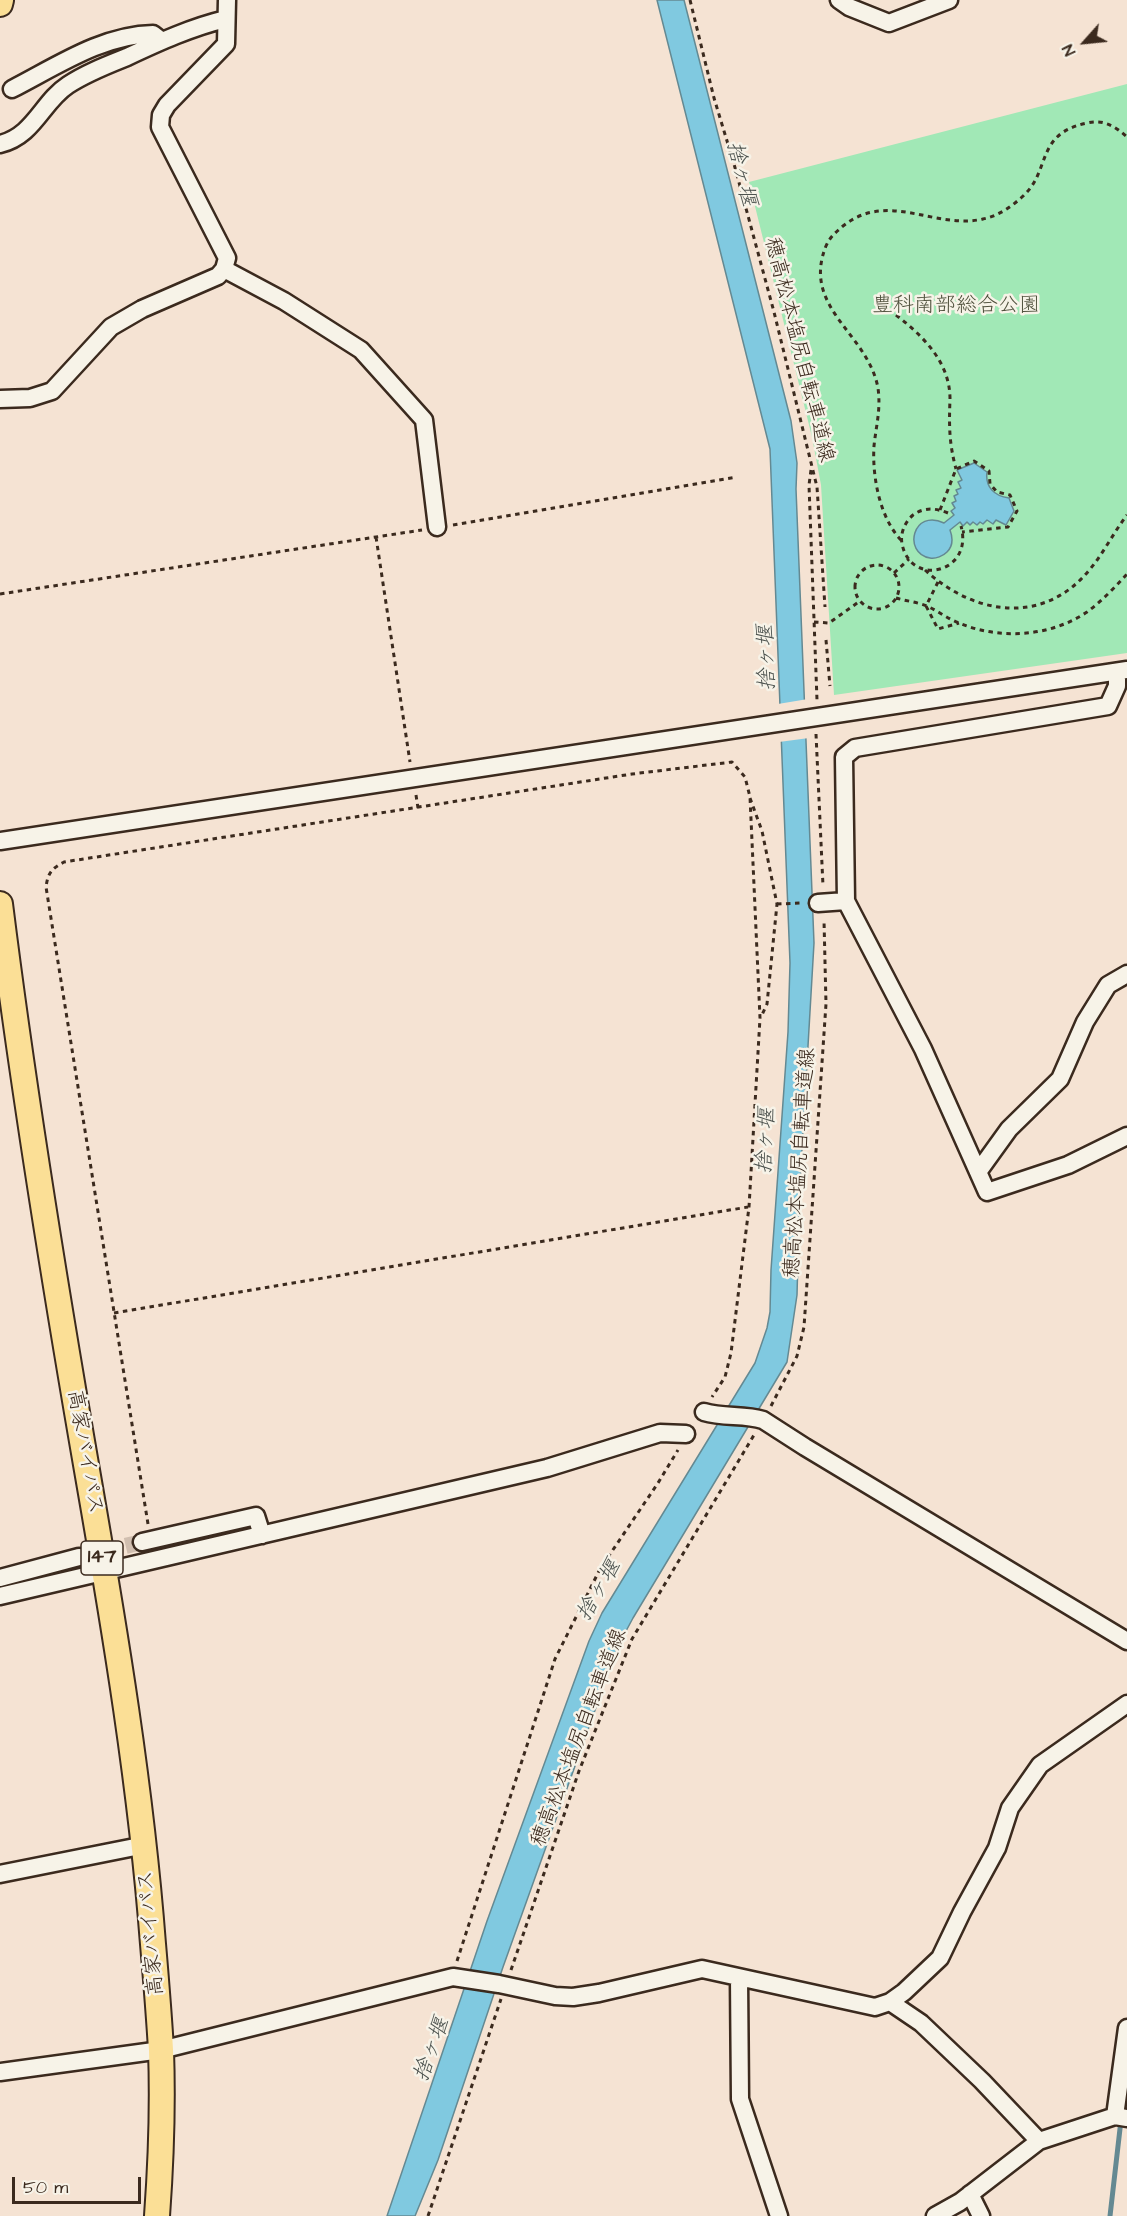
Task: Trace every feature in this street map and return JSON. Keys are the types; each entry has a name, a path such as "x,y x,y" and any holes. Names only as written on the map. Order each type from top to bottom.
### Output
{"highway":[{"name":"高家バイパス","path":"0,904 21,1070 105,1571 145,1845 161,2050 162,2114 157,2216"}],"street":[{"path":"0,399 30,398 52,391 111,327 142,309 218,276 224,269 227,258 159,128 161,115 167,105 226,44 227,0"},
{"path":"839,0 849,7 889,23 949,0"},
{"path":"0,144 11,141 27,131 57,93 83,76 162,41 205,24 226,19"},
{"path":"12,88 98,45 133,34 153,34 162,41"},
{"path":"224,269 284,301 361,350 424,420 437,527"},
{"path":"0,841 412,777 778,724 814,725 1122,671 1108,706 855,748 844,757 846,901 923,1049 987,1192 1068,1165 1127,1137"},
{"path":"821,908 846,901"},
{"path":"978,1172 1009,1130 1059,1079 1084,1022 1096,1003 1108,985 1127,974"},
{"path":"712,1414 764,1420 816,1454 1127,1641"},
{"path":"0,1596 547,1468 660,1433 686,1434"},
{"path":"146,1541 256,1516 262,1534"},
{"path":"0,1578 80,1557"},
{"path":"0,2072 161,2050 460,1978 555,1996 573,1997 702,1969 875,2007 890,2002 940,1958 997,1848 1010,1808 1040,1765 1127,1704"},
{"path":"0,1874 145,1845"},
{"path":"739,1978 740,2099 779,2216"},
{"path":"890,2002 921,2023 982,2081 1039,2141"},
{"path":"935,2216 970,2194 1039,2141 1121,2117 1127,2028"},
{"path":"970,2194 981,2216"}],"path":[{"name":"穂高松本塩尻自転車道線","path":"690,0 714,98 774,312 811,466 818,500 825,607"},
{"path":"902,540 892,530 885,515 875,476 874,447 880,417 878,386 867,359 831,310 820,285 821,259 830,237 848,222 872,211 894,210 962,222 984,219 1005,211 1025,195 1037,178 1044,156 1057,136 1075,125 1096,121 1116,126 1127,137"},
{"path":"896,315 924,339 936,353 944,368 950,397 949,442 956,469 940,510"},
{"path":"956,469 974,461 989,471 990,484 998,492 1010,495 1017,511 1008,527 962,532"},
{"path":"811,466 809,485 817,702"},
{"path":"0,594 376,537 737,477"},
{"path":"948,513 926,509 916,513 908,520 903,529 902,540 909,559 916,566 926,570 945,568 953,563 960,555 963,546 961,526"},
{"path":"926,570 938,582 967,599 994,608 1022,609 1048,600 1071,588 1090,570 1127,515"},
{"path":"376,537 418,808"},
{"path":"894,573 909,559"},
{"path":"873,565 881,565 894,573 899,585 896,598 891,604 878,609 860,601 855,587 860,573 873,565"},
{"path":"896,598 926,606 959,623 979,630 1003,634 1024,633 1050,628 1088,611 1127,574"},
{"path":"926,606 938,582"},
{"path":"814,622 829,622 860,601"},
{"path":"926,606 938,629 959,623"},
{"path":"826,640 830,686"},
{"path":"814,725 823,886"},
{"path":"146,1541 114,1313 46,887 48,873 54,867 64,862 632,774 732,762 745,777 762,831 777,904 767,1004 760,1018"},
{"path":"712,1414 731,1353 749,1207 760,1018 750,796"},
{"path":"777,904 784,903"},
{"name":"穂高松本塩尻自転車道線","path":"428,2216 503,1985 579,1771 632,1639 797,1356 804,1327 826,1004 821,908"},
{"path":"114,1313 749,1207"},
{"path":"460,1978 555,1659 600,1569 658,1484 686,1434"}],"green space":[{"name":"豊科南部総合公園","path":"1127,84 1127,653 834,695 821,485 812,437 749,182"}],"water":[{"path":"657,0 684,0 791,421 797,463 796,489 814,943 800,1183 797,1295 787,1362 618,1646 503,1967 438,2160 415,2216 387,2216 487,1921 589,1641 602,1613 755,1363 770,1312 788,1032 790,963 770,449"},
{"path":"974,463 987,472 987,482 995,493 1009,498 1014,511 1006,525 996,520 993,524 987,520 977,525 973,522 970,525 967,522 963,526 960,522 950,530 952,539 949,550 939,557 932,558 921,554 914,541 919,526 925,521 933,520 944,523 954,515 951,511 955,508 952,503 956,501 954,496 958,494 956,490 961,488 958,482 962,480 957,470"}],"pier":[{"path":"808,699 809,738 779,742 778,704"}],"waterway":[{"path":"1124,2108 1127,2095"},
{"path":"1110,2216 1121,2120"}],"tunnel":[{"path":"79,1557 142,1542"}],"water label":[{"name":"捨ヶ堰","path":"740,174"},
{"name":"捨ヶ堰","path":"768,658"},
{"name":"捨ヶ堰","path":"767,1141"},
{"name":"捨ヶ堰","path":"600,1591"},
{"name":"捨ヶ堰","path":"433,2050"}]}
